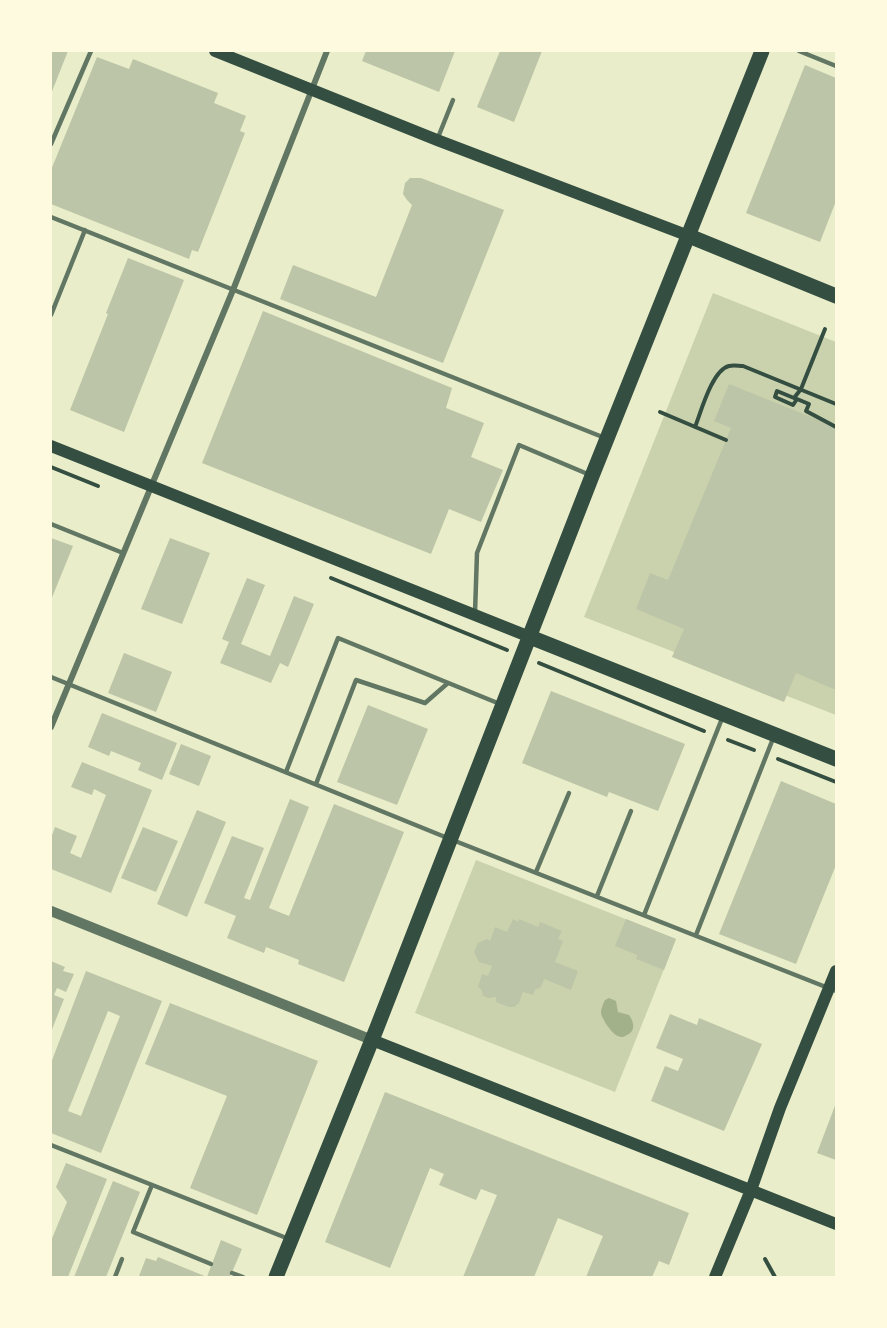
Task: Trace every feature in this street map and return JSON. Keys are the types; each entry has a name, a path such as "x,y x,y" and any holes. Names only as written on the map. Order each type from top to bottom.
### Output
{"main road":[{"path":"214,51 437,140 834,293"},
{"path":"276,1277 372,1040 592,476 762,51"},
{"path":"51,446 836,759"},
{"path":"715,1277 751,1190 780,1108 833,990 836,972"},
{"path":"372,1040 836,1224"}],"street":[{"path":"51,727 233,290 327,51"},
{"path":"51,911 372,1040"}],"lane":[{"path":"51,144 91,51"},
{"path":"799,51 836,66"},
{"path":"437,140 453,100"},
{"path":"51,217 607,439"},
{"path":"51,315 85,230"},
{"path":"476,615 477,552 519,445 592,476"},
{"path":"51,524 123,553"},
{"path":"286,772 338,638 502,705"},
{"path":"51,677 450,839 833,990"},
{"path":"316,784 356,680 425,703 448,683"},
{"path":"644,915 724,714"},
{"path":"696,935 774,734"},
{"path":"536,872 569,793"},
{"path":"597,896 631,810"},
{"path":"51,1144 291,1240"},
{"path":"152,1185 133,1232 212,1264"},
{"path":"115,1277 122,1259"},
{"path":"232,1273 243,1277"}],"path":[{"path":"825,329 801,389 794,398 777,391 775,397 794,405 797,399 809,404 806,411 836,427"},
{"path":"695,427 714,378 728,366 743,366 836,404"},
{"path":"660,411 726,440"},
{"path":"51,467 99,486"},
{"path":"327,577 715,736 836,782"},
{"path":"765,1259 775,1277"}],"shaded area":[{"path":"713,293 836,342 836,715 584,617"},
{"path":"476,860 676,939 615,1092 415,1013"},
{"path":"609,998 616,1001 618,1012 629,1015 632,1021 632,1031 625,1036 619,1037 613,1032 602,1016 603,1005"}],"building":[{"path":"51,51 68,51 51,94"},
{"path":"366,51 455,51 439,92 362,61"},
{"path":"500,51 542,51 514,122 477,107"},
{"path":"97,57 129,69 133,59 218,93 214,103 246,116 240,131 245,133 198,252 192,250 189,259 51,204 51,170"},
{"path":"805,65 836,78 836,201 820,242 746,213"},
{"path":"410,178 421,178 504,210 443,363 280,299 293,265 376,297 412,205 403,194 405,183"},
{"path":"128,258 184,280 124,432 70,410"},
{"path":"263,311 452,388 446,408 484,423 471,457 503,470 481,522 449,509 431,554 202,463"},
{"path":"729,384 836,427 836,690 796,673 784,702 672,657 684,629 636,609 650,573 668,580 731,428 714,421"},
{"path":"51,538 73,546 51,600"},
{"path":"170,538 210,553 182,624 141,609"},
{"path":"247,578 265,585 241,644 270,656 294,596 314,604 288,667 280,663 271,683 220,663 229,642 222,639"},
{"path":"124,653 172,672 156,712 108,693"},
{"path":"551,691 685,744 658,811 609,792 607,797 522,763"},
{"path":"368,705 428,729 397,805 337,782"},
{"path":"102,713 177,743 162,780 138,770 141,763 111,751 109,756 88,747"},
{"path":"181,744 211,756 199,786 169,774"},
{"path":"82,762 152,790 111,893 51,869 51,838 55,827 77,836 70,853 81,858 106,795 94,789 92,795 71,787"},
{"path":"781,781 836,804 836,865 796,964 719,934"},
{"path":"290,799 309,807 269,908 289,916 334,804 404,832 344,982 298,964 299,960 266,947 264,953 227,938 236,916 204,903 232,836 264,848 244,898 250,900"},
{"path":"197,810 226,822 187,917 157,904"},
{"path":"143,827 178,841 156,892 121,878"},
{"path":"513,919 518,922 519,919 538,927 540,922 562,931 558,939 563,941 555,962 578,971 571,990 544,979 541,987 535,990 533,995 523,992 519,1003 514,1007 496,1002 496,997 483,996 478,987 482,974 488,976 492,966 479,962 474,952 478,943 487,939 490,941 495,927 507,932"},
{"path":"626,919 676,939 664,970 636,959 637,955 615,946"},
{"path":"51,961 65,967 63,971 74,974 66,992 57,988 54,995 64,999 51,1032"},
{"path":"86,971 162,1001 101,1153 51,1133 51,1063","holes":["108,1011 120,1016 81,1116 68,1111"]},
{"path":"170,1003 318,1061 257,1215 190,1188 227,1096 145,1064"},
{"path":"670,1014 697,1025 699,1018 762,1044 724,1131 651,1101 665,1066 678,1071 683,1059 656,1048"},
{"path":"385,1092 689,1213 669,1265 659,1261 652,1277 586,1277 603,1236 558,1218 534,1277 463,1277 497,1195 481,1189 476,1200 439,1185 444,1174 430,1168 390,1268 325,1242"},
{"path":"836,1103 836,1160 817,1153"},
{"path":"66,1163 107,1179 68,1277 51,1277 51,1241 67,1202 56,1187"},
{"path":"113,1181 140,1192 106,1277 74,1277"},
{"path":"221,1240 242,1249 230,1277 207,1277"},
{"path":"158,1257 207,1277 139,1276 146,1258 156,1261"}]}
